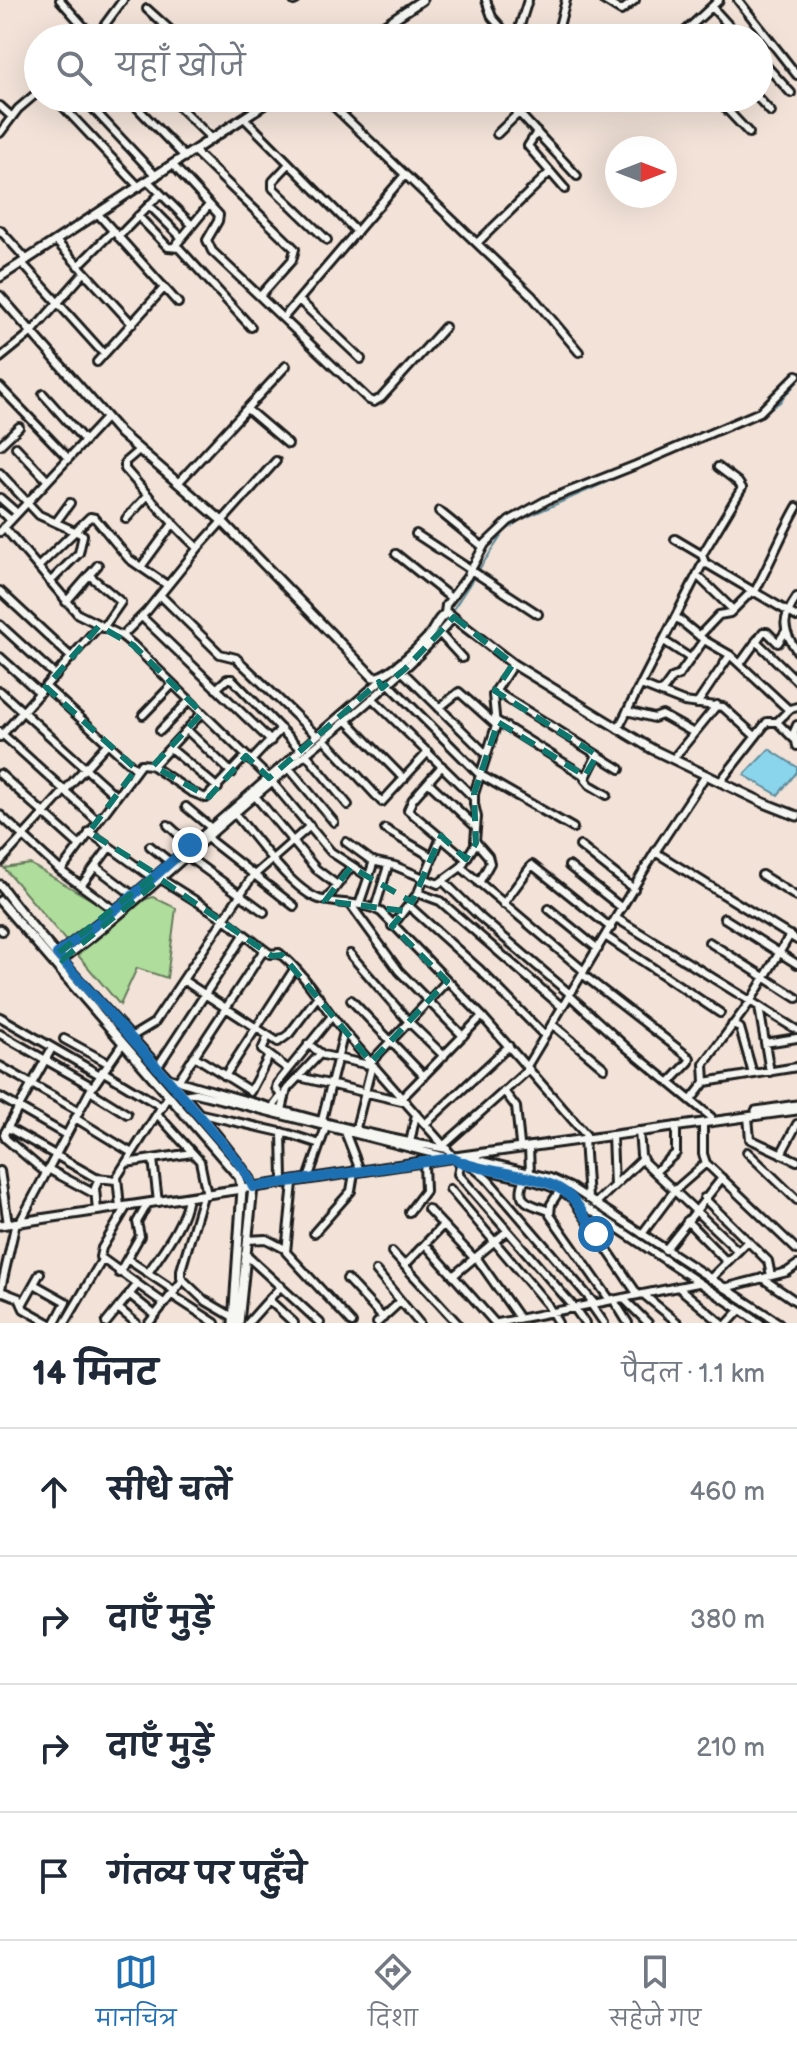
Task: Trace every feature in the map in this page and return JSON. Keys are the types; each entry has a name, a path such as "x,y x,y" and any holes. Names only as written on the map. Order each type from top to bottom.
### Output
{"street":[{"path":"60,0 81,24"},
{"path":"105,24 123,0"},
{"path":"386,24 422,0"},
{"path":"486,0 498,24"},
{"path":"520,24 528,0"},
{"path":"560,24 566,0"},
{"path":"603,0 621,11 635,0"},
{"path":"693,24 719,0"},
{"path":"738,0 757,24"},
{"path":"712,7 727,24"},
{"path":"147,9 164,24"},
{"path":"773,44 797,75"},
{"path":"773,76 791,93"},
{"path":"0,133 11,116 24,104"},
{"path":"0,106 11,116"},
{"path":"68,112 139,187"},
{"path":"96,112 156,176"},
{"path":"142,112 185,157"},
{"path":"184,112 212,139"},
{"path":"0,277 253,112"},
{"path":"339,112 532,296 579,352"},
{"path":"731,112 749,133"},
{"path":"497,134 519,113 577,176"},
{"path":"244,118 357,232"},
{"path":"537,132 528,146 565,189"},
{"path":"194,151 295,249 292,260 261,295"},
{"path":"289,164 273,181 273,188 327,240"},
{"path":"173,165 219,217 207,240 209,246 339,373 374,402 445,327"},
{"path":"477,243 550,172"},
{"path":"284,317 404,176"},
{"path":"148,181 192,225"},
{"path":"78,266 160,194"},
{"path":"149,205 182,238"},
{"path":"138,216 168,247 175,246 209,205"},
{"path":"98,214 178,303"},
{"path":"0,230 58,303 104,354"},
{"path":"56,241 132,324"},
{"path":"175,246 251,327"},
{"path":"0,356 32,332 84,273"},
{"path":"97,362 164,288"},
{"path":"0,296 106,418 222,521 367,673 479,774 573,828"},
{"path":"299,300 361,359"},
{"path":"179,482 286,366"},
{"path":"60,957 115,920 170,862 381,684 402,671 440,634 450,615 451,598 473,573 483,547 498,529 547,500 760,412 797,375"},
{"path":"0,387 68,458"},
{"path":"43,394 85,441"},
{"path":"247,409 288,444"},
{"path":"106,418 2,530 78,614 122,636 270,780 331,852 369,877"},
{"path":"0,445 19,427"},
{"path":"16,447 47,480"},
{"path":"139,450 124,466 172,525 198,548"},
{"path":"122,636 142,617 198,548 276,461"},
{"path":"618,729 742,488 718,467"},
{"path":"0,473 39,515 83,535 81,550 50,582"},
{"path":"126,519 148,495"},
{"path":"0,498 17,513"},
{"path":"56,522 70,503"},
{"path":"661,693 719,615 728,614 753,592 797,507"},
{"path":"0,511 11,520"},
{"path":"439,511 483,547"},
{"path":"38,567 78,531 87,518 95,518 129,559 167,585"},
{"path":"141,567 172,525"},
{"path":"416,534 538,614"},
{"path":"675,539 753,592 797,617"},
{"path":"396,554 451,598"},
{"path":"66,602 98,565"},
{"path":"89,575 121,602 1,734 98,821"},
{"path":"697,575 733,610"},
{"path":"0,591 72,658"},
{"path":"160,595 220,654 236,658 320,738 380,801 386,800 428,752"},
{"path":"740,664 765,631 779,642 786,631 787,612 797,597"},
{"path":"320,738 372,698 394,667 450,615"},
{"path":"450,615 513,664 618,729 720,782 797,816"},
{"path":"142,617 271,741"},
{"path":"676,617 701,638 730,655 789,710"},
{"path":"0,625 56,676"},
{"path":"786,631 797,651"},
{"path":"440,634 462,658"},
{"path":"664,641 690,658"},
{"path":"756,641 797,681"},
{"path":"697,704 730,655"},
{"path":"0,657 136,769"},
{"path":"346,842 374,861 438,884 461,867 476,843 474,798 497,723 492,699 513,664"},
{"path":"402,671 486,754"},
{"path":"216,689 227,679 232,679 304,752 348,805"},
{"path":"143,715 173,684"},
{"path":"641,685 677,700 727,709 755,736"},
{"path":"0,691 116,796"},
{"path":"495,691 620,769"},
{"path":"439,708 459,692 497,723 585,776 590,785 607,795"},
{"path":"372,698 474,798"},
{"path":"160,731 189,701"},
{"path":"673,759 717,705"},
{"path":"720,782 767,722 777,722 797,707"},
{"path":"627,711 654,718 662,715 694,733"},
{"path":"153,766 202,713"},
{"path":"346,720 404,779"},
{"path":"777,722 795,742"},
{"path":"795,742 797,725"},
{"path":"61,871 136,769 144,763 206,798 281,729"},
{"path":"187,730 232,773"},
{"path":"0,862 107,744"},
{"path":"170,748 218,788"},
{"path":"60,957 114,910 187,856 304,752"},
{"path":"585,776 597,755"},
{"path":"442,766 413,799 408,810 466,859"},
{"path":"289,768 334,822"},
{"path":"0,774 79,845"},
{"path":"11,1223 205,1195 309,1176 424,1163 447,1153 528,1068 655,852 706,775"},
{"path":"428,782 476,827"},
{"path":"255,796 316,869 337,885"},
{"path":"186,807 210,827"},
{"path":"235,814 299,888 326,900 375,908 482,1016 585,1137 588,1199"},
{"path":"0,815 61,871 114,910"},
{"path":"168,825 190,845"},
{"path":"131,1037 154,1023 254,874 310,826"},
{"path":"385,829 432,857"},
{"path":"89,832 109,848 223,918 272,956 279,953 295,968 344,1032 447,1153"},
{"path":"392,926 418,893 441,837"},
{"path":"207,838 294,906"},
{"path":"476,843 490,863 479,883"},
{"path":"150,846 170,862"},
{"path":"580,846 634,889"},
{"path":"81,886 109,848"},
{"path":"655,852 794,938 780,953 750,1002 704,1064 705,1082 691,1100"},
{"path":"187,856 264,912"},
{"path":"355,905 374,861"},
{"path":"503,904 532,865 611,928"},
{"path":"375,908 388,866"},
{"path":"569,866 622,908"},
{"path":"96,867 133,895"},
{"path":"326,900 351,867"},
{"path":"461,867 583,972 689,1056 689,1062 670,1082"},
{"path":"762,875 797,897"},
{"path":"444,882 627,1048 711,1117"},
{"path":"0,885 158,1066 257,1186"},
{"path":"418,893 440,901 562,1007"},
{"path":"0,901 239,1177 242,1189 235,1321"},
{"path":"355,905 399,971 463,1036"},
{"path":"409,906 480,970 545,1036"},
{"path":"549,909 598,949"},
{"path":"616,918 797,1030"},
{"path":"724,918 797,964"},
{"path":"158,1066 244,935"},
{"path":"605,936 720,1013"},
{"path":"709,942 797,998"},
{"path":"178,1081 264,950"},
{"path":"350,954 409,1022 444,1056"},
{"path":"225,1076 295,968"},
{"path":"183,980 278,1042 284,1040 318,996"},
{"path":"356,1128 372,1064 447,981"},
{"path":"351,1000 424,1076"},
{"path":"759,1007 770,1072"},
{"path":"272,1108 281,1096 277,1084 332,1016"},
{"path":"404,1100 482,1016"},
{"path":"0,1017 101,1073 159,1110 202,1164 205,1195 181,1270 182,1281 149,1323"},
{"path":"552,1024 604,1068"},
{"path":"732,1025 740,1028 753,1074"},
{"path":"322,1120 344,1032"},
{"path":"0,1034 127,1114"},
{"path":"268,1036 261,1048 288,1069"},
{"path":"765,1043 797,1038"},
{"path":"64,1039 108,1063"},
{"path":"11,1223 47,1171 91,1089 123,1043"},
{"path":"308,1044 320,1054 372,1064"},
{"path":"425,1124 509,1046"},
{"path":"52,1048 19,1109 4,1129 6,1139 47,1171 95,1194"},
{"path":"282,1110 286,1092 320,1054"},
{"path":"194,1056 250,1091"},
{"path":"247,1101 269,1056"},
{"path":"0,1066 32,1084 132,1153"},
{"path":"705,1082 797,1067"},
{"path":"299,1077 404,1100"},
{"path":"168,1078 462,1159 562,1183 779,1323"},
{"path":"504,1091 516,1107 520,1144"},
{"path":"182,1095 196,1093 345,1132 447,1153"},
{"path":"165,1304 102,1260 100,1252 123,1207 116,1180 169,1095"},
{"path":"0,1097 66,1135"},
{"path":"462,1159 711,1117 797,1107"},
{"path":"257,1186 293,1183 447,1153 612,1135 748,1117 797,1107"},
{"path":"197,1113 320,1144"},
{"path":"410,1143 416,1114"},
{"path":"748,1117 750,1139 797,1161"},
{"path":"703,1123 706,1163 797,1250"},
{"path":"781,1154 797,1124"},
{"path":"655,1172 676,1153 676,1126"},
{"path":"309,1176 326,1127"},
{"path":"4,1129 99,1179 116,1180"},
{"path":"639,1131 642,1159 738,1251"},
{"path":"282,1132 283,1180"},
{"path":"314,1233 351,1191 356,1171 345,1132"},
{"path":"612,1135 614,1186"},
{"path":"529,1147 527,1175 520,1189 521,1197 549,1211 628,1323"},
{"path":"747,1152 797,1200"},
{"path":"126,1163 192,1153"},
{"path":"153,1159 158,1202"},
{"path":"462,1159 488,1180 591,1303 604,1323"},
{"path":"462,1159 458,1174 585,1323"},
{"path":"595,1204 642,1159"},
{"path":"409,1212 425,1191 424,1163"},
{"path":"642,1234 674,1191 706,1163"},
{"path":"471,1166 527,1175 560,1190 760,1323"},
{"path":"0,1171 11,1223 0,1292 19,1298 25,1310 52,1323 66,1302 34,1284"},
{"path":"665,1250 722,1178"},
{"path":"97,1211 95,1183 99,1179"},
{"path":"285,1249 289,1236 293,1183"},
{"path":"235,1321 257,1186"},
{"path":"450,1189 551,1310 558,1323"},
{"path":"549,1211 560,1190"},
{"path":"148,1273 174,1234 185,1212 188,1197"},
{"path":"572,1198 641,1294 678,1323"},
{"path":"704,1198 768,1261 771,1276"},
{"path":"119,1273 140,1236 137,1222 148,1203"},
{"path":"428,1209 475,1258 519,1318"},
{"path":"687,1221 727,1262"},
{"path":"405,1265 443,1225"},
{"path":"453,1276 507,1231"},
{"path":"247,1240 266,1239 285,1249 352,1323"},
{"path":"710,1279 748,1241"},
{"path":"425,1244 499,1323 551,1310 698,1283"},
{"path":"392,1252 457,1323"},
{"path":"245,1254 320,1323"},
{"path":"127,1259 215,1323"},
{"path":"65,1323 102,1260"},
{"path":"724,1288 787,1272 797,1265"},
{"path":"376,1271 419,1323"},
{"path":"22,1306 40,1273"},
{"path":"762,1278 797,1302"},
{"path":"347,1279 380,1320 401,1301"},
{"path":"182,1281 235,1321"},
{"path":"107,1323 137,1285"},
{"path":"248,1323 281,1286"},
{"path":"678,1287 721,1323"},
{"path":"129,1294 155,1315"},
{"path":"623,1298 648,1323"},
{"path":"269,1300 294,1323"},
{"path":"118,1308 136,1323"},
{"path":"728,1323 740,1310"},
{"path":"255,1317 262,1323"}],"highlighted area":[{"path":"454,617 513,664 495,691 597,755 585,776 498,722 474,794 476,843 466,859 441,836 412,902 351,867 325,901 405,911 392,926 447,981 371,1062 282,955 272,956 160,879 62,960 57,954 156,874 89,832 136,769 46,687 99,626 133,645 202,713 153,766 209,797 246,756 269,778 379,682 382,688 405,669"}],"green space":[{"path":"30,864 109,910 153,897 176,908 167,978 137,968 120,1005 4,868"}],"water":[{"path":"769,749 797,767 797,772 778,795 744,775"}],"waterway":[{"path":"763,413 779,403 797,382"},
{"path":"478,571 504,532 520,520 754,418"},
{"path":"452,611 475,576"},
{"path":"441,627 448,616"},
{"path":"293,761 391,677"},
{"path":"0,893 80,988 122,1032"},
{"path":"132,1046 237,1168"},
{"path":"472,1161 485,1165"},
{"path":"567,1189 770,1323"},
{"path":"239,1294 247,1193"}],"route":[{"path":"190,845 129,899 57,954 97,1002 162,1070 250,1179 253,1187 452,1158 471,1166 550,1185 572,1198 596,1234"}]}
